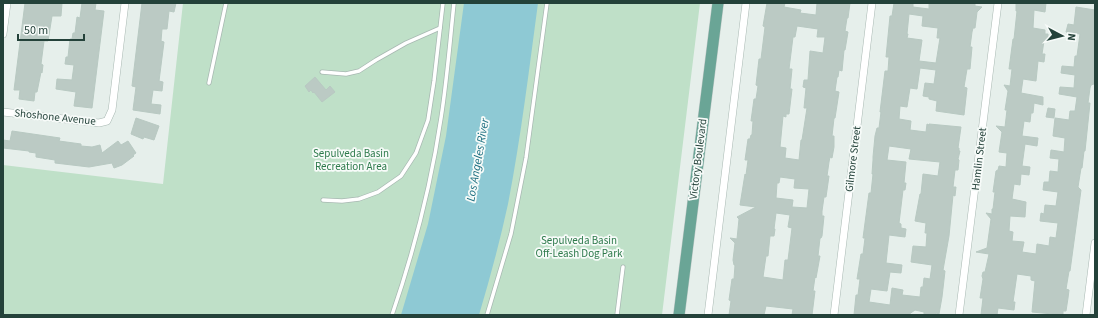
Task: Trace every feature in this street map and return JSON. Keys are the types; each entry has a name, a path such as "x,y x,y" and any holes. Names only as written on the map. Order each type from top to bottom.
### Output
{"main road":[{"name":"Victory Boulevard","path":"679,315 718,3"}],"street":[{"path":"3,34 7,3"},
{"name":"Shoshone Avenue","path":"3,112 99,123 107,121 112,110 125,3"},
{"path":"708,315 746,3"},
{"name":"Gilmore Street","path":"834,315 872,3"},
{"name":"Hamlin Street","path":"959,315 998,3"},
{"path":"1086,315 1095,243"}],"lane":[{"path":"209,83 226,3"},
{"path":"323,200 359,199 378,192 401,176 416,153 428,120 443,3"},
{"path":"392,315 403,283 421,219 433,164 441,118 454,3"},
{"path":"487,315 511,234 526,158 547,3"},
{"path":"322,72 346,74 359,71 406,43 440,28"},
{"path":"617,315 623,267"}],"green space":[{"name":"Sepulveda Basin Recreation Area","path":"183,3 700,3 662,315 3,315 3,165 163,184"}],"water":[{"name":"Los Angeles River","path":"464,3 538,3 521,129 508,204 495,260 479,315 401,315 428,224 446,136"}],"building":[{"path":"25,3 62,3 61,16 52,16 48,41 44,41 41,64 43,65 42,73 41,72 37,92 35,92 34,101 19,99 20,90 14,90"},
{"path":"82,3 96,3 95,10 104,11 92,108 74,106 76,92 56,89 57,79 72,80 74,65 65,64 66,57 68,57 70,39 72,39 73,33 75,33 77,17 80,18"},
{"path":"142,3 176,3 174,12 169,11 167,29 162,29 161,41 164,42 159,81 163,82 162,91 153,90 151,104 161,105 160,114 133,110 136,87 132,86"},
{"path":"767,3 785,3 784,7 801,10 800,13 816,15 817,3 850,3 845,31 848,32 844,50 842,71 839,70 835,91 839,92 832,136 834,136 834,147 832,158 830,157 829,162 826,197 824,197 822,211 822,216 824,216 818,256 820,256 813,291 815,291 812,315 792,315 793,309 766,306 764,315 729,315 731,301 729,300 732,279 734,279 735,265 733,260 735,243 730,238 737,239 739,219 737,217 756,207 740,205 748,160 745,160 748,139 750,139 752,135 753,121 751,121 754,99 756,99 758,86 756,85 759,59 761,59 765,27 763,26","holes":["797,26 818,29 817,37 825,37 823,53 810,51 808,80 804,80 803,87 806,88 804,108 807,108 799,160 785,158 786,148 780,147 783,116 786,117 786,114 789,114 792,89 790,89 792,69 789,69 793,37 795,37","780,177 795,179 794,188 809,189 807,208 792,207 793,200 776,198 777,183 779,183","776,213 790,215 788,227 792,228 788,260 785,260 783,280 763,277 766,256 768,256 770,236 774,236"]},
{"path":"894,3 913,3 913,7 929,9 929,3 975,3 975,6 982,7 977,12 975,28 973,28 972,32 970,69 967,69 964,87 967,88 964,115 936,111 937,101 923,96 925,83 934,84 936,70 920,68 917,89 910,88 907,107 900,106 899,119 911,121 910,130 926,132 927,124 961,127 958,148 960,151 958,170 955,170 953,187 956,187 955,196 953,195 949,236 943,270 945,271 942,297 939,314 936,313 936,315 924,315 924,312 915,310 908,315 854,315 856,295 858,295 860,279 857,279 861,254 863,254 865,238 863,238 869,193 871,193 875,136 877,128 879,128 885,71 888,71 889,57 886,57 890,16 892,16","holes":["909,14 923,16 922,26 938,28 937,38 940,38 936,63 919,61 922,40 907,38","889,146 911,149 909,159 940,162 938,176 923,174 921,194 915,221 926,223 926,247 913,246 911,262 932,265 930,279 924,278 920,297 902,295 903,290 892,288 890,305 869,302 871,289 887,291 890,272 901,273 902,265 886,263 889,235 905,237 906,229 901,228 901,224 899,223 903,190 905,190 906,183 904,183 906,162 887,160"]},
{"path":"1016,3 1046,3 1045,12 1034,10 1033,28 1045,30 1045,34 1048,34 1048,41 1044,41 1042,54 1045,54 1044,62 1038,61 1036,81 1023,79 1021,93 1043,97 1043,105 1034,103 1030,122 1024,121 1022,136 1038,138 1037,146 1025,144 1022,166 1030,167 1029,175 1021,174 1020,185 1014,184 1012,199 1026,202 1025,217 1010,216 1009,231 1013,232 1012,241 1024,242 1022,252 1036,254 1037,244 1049,246 1050,237 1056,238 1058,223 1040,221 1041,213 1044,214 1045,205 1056,206 1058,192 1043,190 1044,182 1049,182 1050,171 1058,172 1059,159 1050,158 1051,150 1064,152 1065,138 1053,136 1055,118 1069,120 1070,111 1075,111 1077,97 1059,94 1060,87 1074,88 1075,75 1061,73 1062,66 1074,67 1080,34 1066,32 1068,24 1074,25 1076,7 1095,10 1094,84 1091,85 1090,88 1085,151 1078,187 1081,190 1070,271 1066,289 1069,290 1068,298 1066,311 1063,311 1063,315 1032,312 1035,281 1031,280 1031,276 1017,274 1013,302 1015,302 1014,310 998,308 997,315 981,315 983,298 980,298 983,279 982,276 983,272 985,272 989,254 976,252 987,248 991,219 986,213 992,214 996,171 998,170 999,166 1006,167 1007,153 999,152 1002,132 996,126 1005,127 1007,110 1005,110 1008,91 1004,85 1010,86 1012,69 1009,69 1017,11"},
{"path":"315,77 326,90 330,86 335,92 322,102 314,92 313,93 311,90 309,92 305,86"},
{"path":"1048,108 1055,109 1054,118 1046,117"},
{"path":"136,118 159,126 154,140 144,137 143,139 131,134"},
{"path":"12,131 60,138 59,141 81,144 81,146 92,147 100,145 102,153 118,141 121,145 128,141 136,153 122,165 114,168 112,163 89,167 55,163 55,160 36,157 36,153 3,148 3,140 10,141"}],"park label":[{"name":"Sepulveda Basin Off-Leash Dog Park","path":"579,246"}]}
